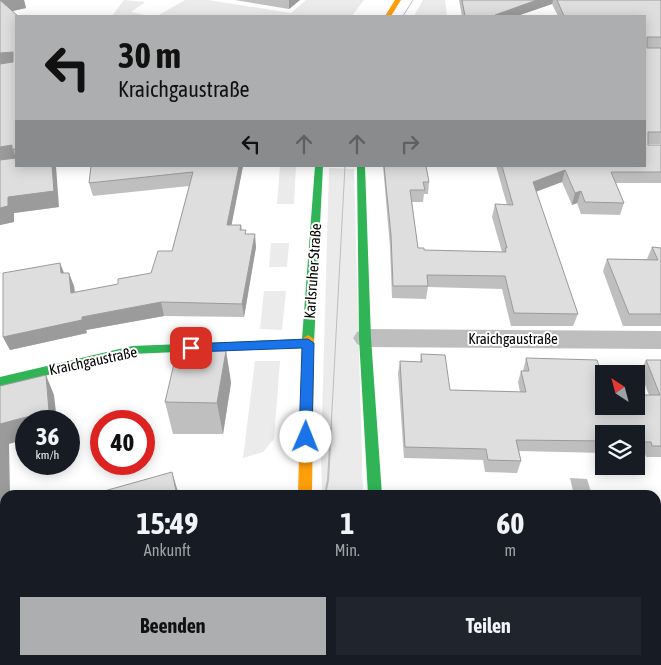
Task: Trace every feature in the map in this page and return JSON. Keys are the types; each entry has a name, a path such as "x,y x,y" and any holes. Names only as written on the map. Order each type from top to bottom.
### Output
{"street":[{"path":"389,15 398,0"},
{"name":"Karlsruher Straße","path":"306,490 308,343 319,167"},
{"path":"361,167 365,338 375,490"},
{"name":"Kraichgaustraße","path":"365,338 661,340"},
{"name":"Kraichgaustraße","path":"0,382 132,350 308,343"}],"shaded area":[{"path":"124,0 145,2 131,12 145,15 113,15"},
{"path":"185,0 208,0 291,13 306,0 364,0 353,15 159,15"},
{"path":"423,0 445,0 447,15 415,15"},
{"path":"280,167 296,167 294,204 277,204"},
{"path":"329,168 354,169 363,490 322,490 321,454"},
{"path":"271,243 289,243 287,267 269,267"},
{"path":"264,291 286,291 282,330 260,329"},
{"path":"255,361 280,361 274,439 263,452 243,458"},
{"path":"570,478 587,479 590,490 573,490"}],"building":[{"path":"0,0 17,15 15,15 15,149 12,149 12,145 0,147 0,64 13,62 13,52 0,53"},
{"path":"462,0 537,0 495,15 465,15"},
{"path":"557,0 661,0 661,37 647,37 647,48 661,48 661,132 648,132 648,145 661,145 661,172 611,172 624,203 585,202 581,191 575,193 565,170 533,182 578,314 514,313 505,276 427,275 428,286 393,286 391,235 384,167 426,167 429,182 423,182 425,190 410,190 418,248 424,248 424,250 506,252 505,248 507,248 495,204 513,205 502,167 646,167 646,15 564,15"},
{"path":"15,158 15,167 52,167 54,191 8,197 8,206 0,208 0,160"},
{"path":"91,167 239,167 227,225 241,225 240,230 246,230 245,234 255,234 242,304 161,302 82,317 82,320 3,337 3,273 60,263 61,273 69,273 71,293 118,284 118,279 151,273 158,251 172,251 193,172 89,183"},
{"path":"652,247 661,248 661,314 629,314 607,259 658,260"},
{"path":"177,351 226,351 217,403 165,402"},
{"path":"421,354 445,355 450,390 526,392 521,371 529,371 526,358 597,360 599,365 595,365 595,415 645,415 645,395 660,395 646,360 661,360 661,446 652,446 651,442 645,442 645,425 595,425 595,441 516,440 521,461 488,460 486,449 405,447 400,361 422,362"},
{"path":"46,375 49,410 15,410 15,420 0,424 0,386"},
{"path":"172,472 176,490 108,490"}],"tram line":[{"path":"404,15 413,0"},
{"path":"331,429 345,167"},
{"path":"326,490 331,428"}],"traffic: fast":[{"path":"308,339 319,167"},
{"path":"361,167 365,338 375,490"},
{"path":"0,382 132,350 308,343"}],"traffic: slow":[{"path":"389,15 398,0"},
{"path":"305,490 308,339"}],"route":[{"path":"191,348 308,343 306,437"}]}
